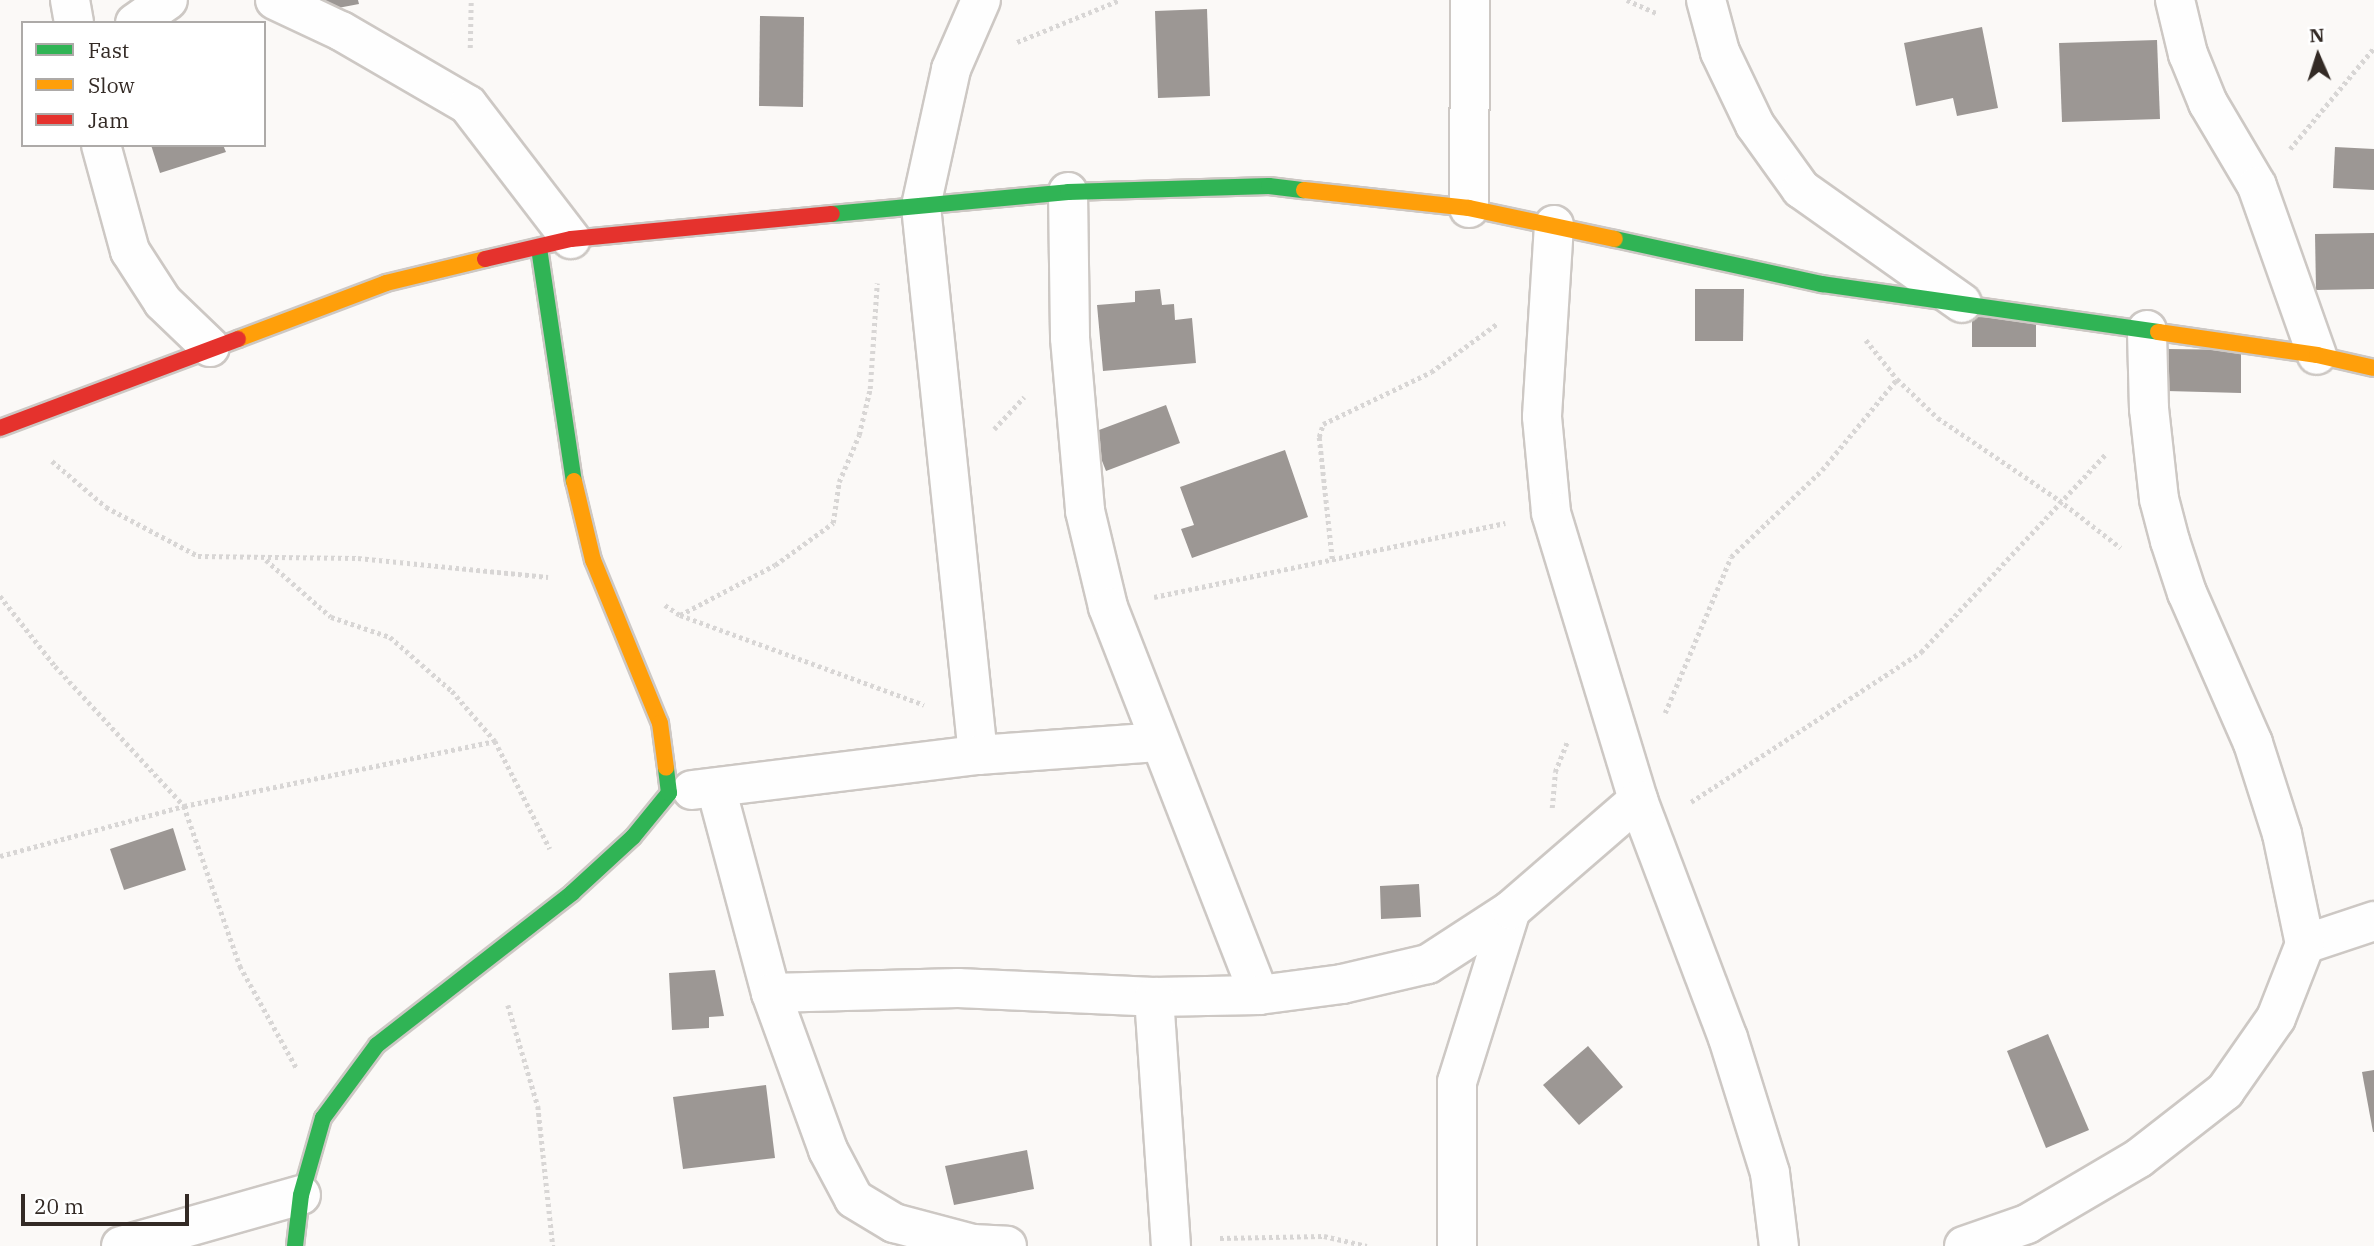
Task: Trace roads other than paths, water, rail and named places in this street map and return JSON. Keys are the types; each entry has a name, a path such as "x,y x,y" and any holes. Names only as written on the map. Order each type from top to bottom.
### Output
{"street":[{"path":"70,0 74,21"},
{"path":"138,21 168,0"},
{"path":"275,0 341,31 468,105 555,244 565,446 604,585 660,723 669,793"},
{"path":"976,739 963,581 948,467 921,206 951,69 981,0"},
{"path":"1469,208 1470,0"},
{"path":"1706,0 1720,52 1755,125 1801,189 1962,303"},
{"path":"2175,0 2188,54 2208,103 2257,186 2318,355"},
{"path":"103,147 130,251 163,302 210,347"},
{"path":"7,426 210,347 386,284 555,244 1068,192 1269,186 1469,208 1822,284 2318,355 2374,368"},
{"path":"1068,192 1070,338 1085,511 1108,607 1158,742 1259,995"},
{"path":"1554,225 1547,283 1542,416 1551,513 1639,803 1732,1050 1770,1173 1779,1246"},
{"path":"1964,1246 2027,1224 2139,1158 2225,1091 2276,1018 2305,944 2282,834 2253,743 2187,593 2159,499 2149,409 2147,330"},
{"path":"295,1246 301,1195 323,1118 377,1045 494,957 572,893 633,837 669,793 716,788 976,739 1158,742"},
{"path":"716,788 771,993 828,1150 853,1199 894,1223 974,1244 1007,1246"},
{"path":"771,993 958,988 1154,998 1259,995 1342,984 1428,964 1511,910 1555,868 1639,803"},
{"path":"1457,1246 1457,1082 1511,910"},
{"path":"2305,944 2374,921"},
{"path":"1154,998 1171,1245"},
{"path":"121,1246 301,1195"}]}
